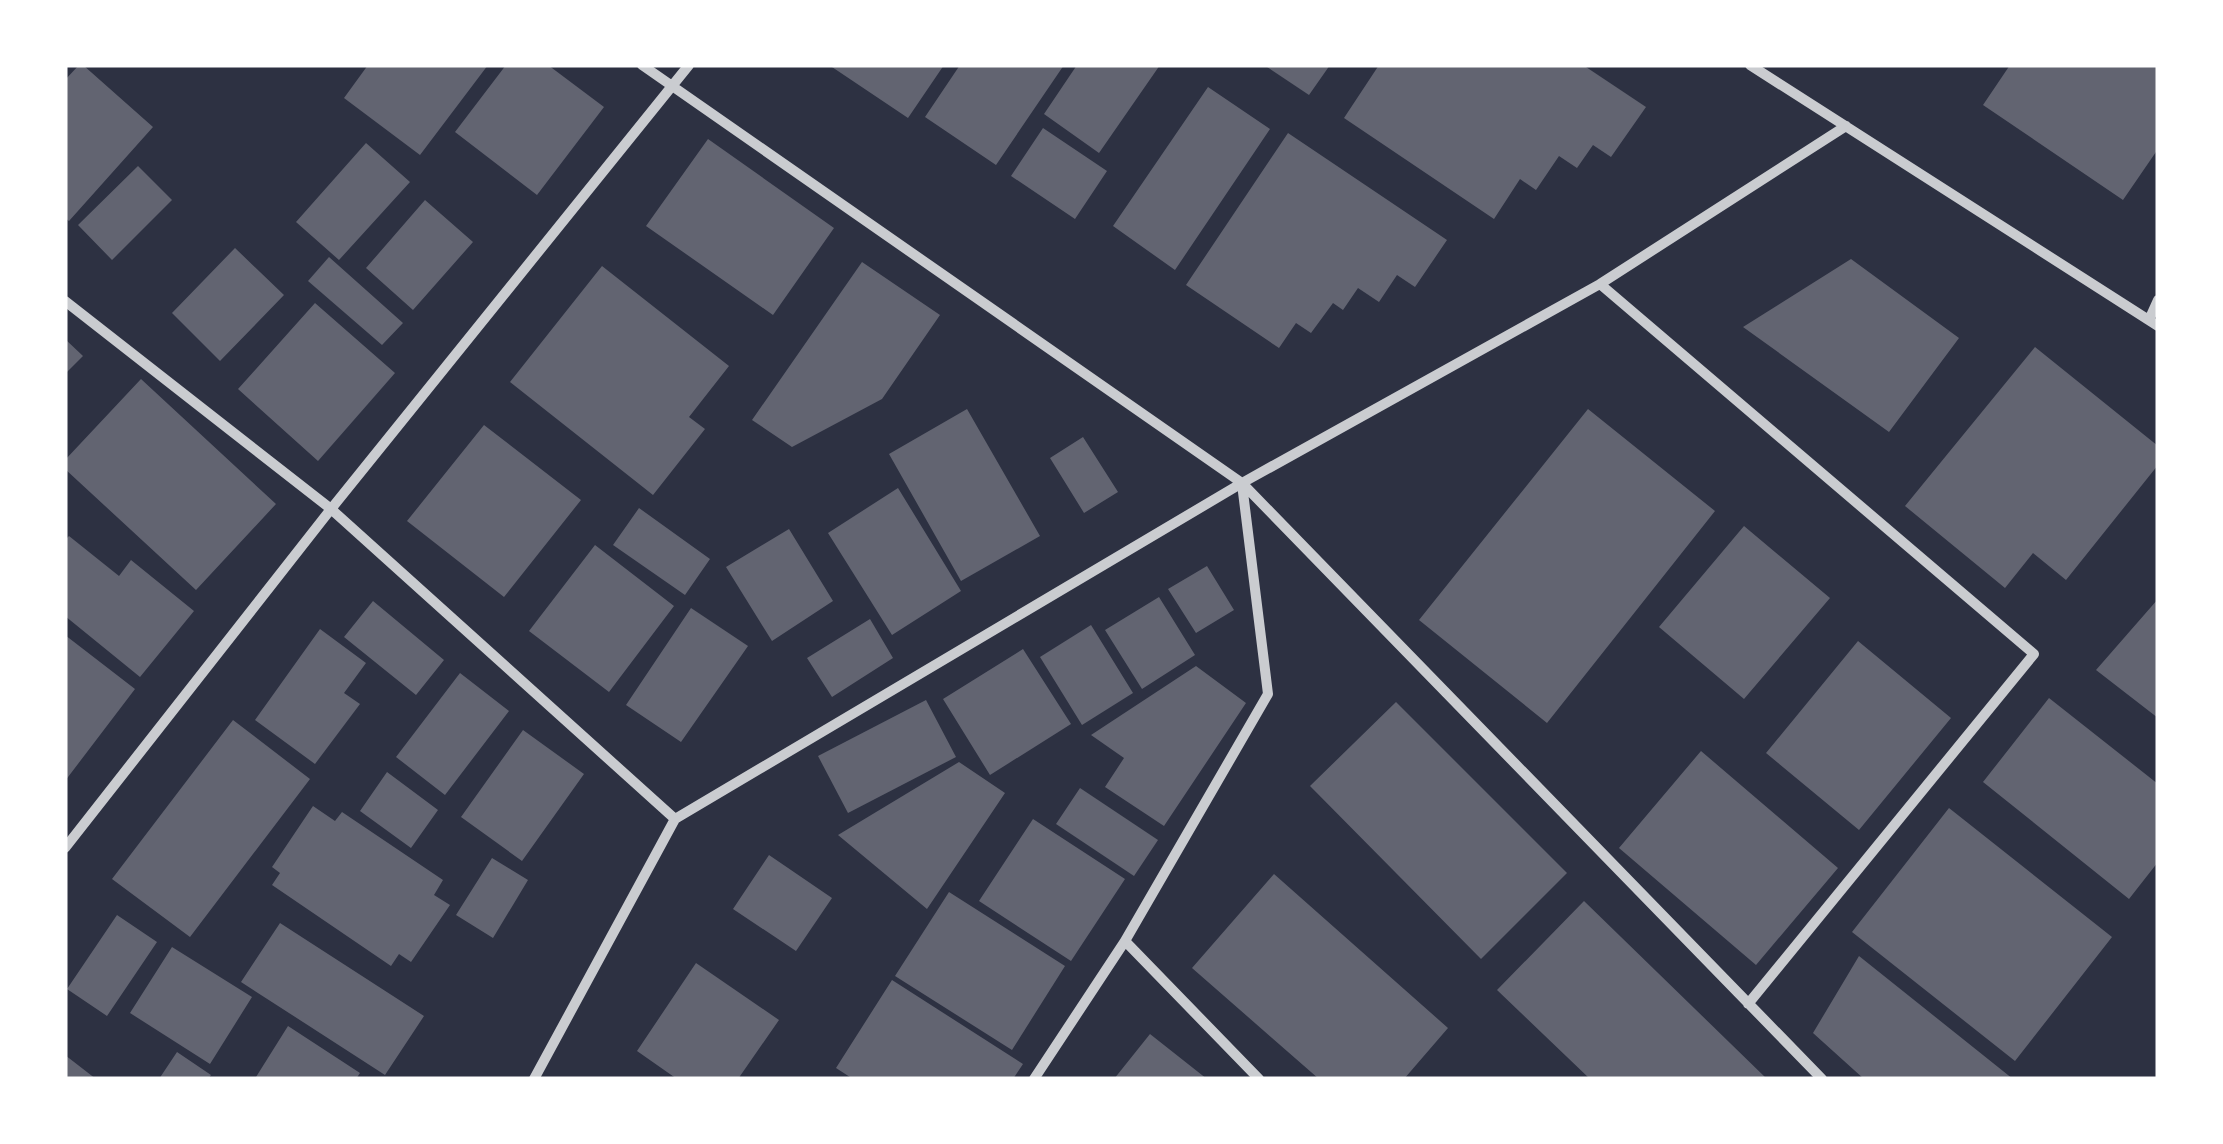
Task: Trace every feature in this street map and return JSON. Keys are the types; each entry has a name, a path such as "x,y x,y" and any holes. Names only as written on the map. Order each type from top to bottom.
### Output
{"street":[{"path":"642,65 1242,483 1822,1079"},
{"path":"65,848 331,509 689,65"},
{"path":"1750,65 2154,323 2158,300"},
{"path":"534,1079 675,819 1242,483 1600,284 1846,126"},
{"path":"1600,284 2034,654 1748,1004"},
{"path":"65,301 331,509 675,819"},
{"path":"1034,1079 1125,941 1268,694 1242,483"},
{"path":"1125,941 1258,1079"}],"building":[{"path":"79,65 153,127 69,221 65,218 65,80"},
{"path":"368,65 488,65 420,155 344,98"},
{"path":"506,65 548,65 604,107 537,195 455,132"},
{"path":"829,65 944,65 908,118"},
{"path":"960,65 1064,65 996,165 925,117"},
{"path":"1077,65 1160,65 1099,153 1044,114"},
{"path":"1264,65 1330,65 1309,95"},
{"path":"1379,65 1583,65 1646,107 1611,157 1593,145 1577,168 1559,156 1536,190 1520,179 1494,219 1344,118"},
{"path":"2010,65 2158,65 2158,149 2123,200 1983,105"},
{"path":"1208,87 1270,129 1175,270 1113,226"},
{"path":"1043,128 1107,171 1075,219 1011,176"},
{"path":"1288,133 1447,240 1415,287 1397,275 1379,302 1358,288 1343,310 1333,303 1311,333 1296,323 1279,348 1186,285"},
{"path":"708,139 834,228 773,315 646,226"},
{"path":"366,143 410,182 339,260 296,222"},
{"path":"138,166 172,200 112,260 78,225"},
{"path":"425,200 473,242 413,310 366,268"},
{"path":"235,248 284,295 220,361 172,313"},
{"path":"329,257 403,323 382,345 308,281"},
{"path":"1851,259 1959,338 1889,432 1743,327"},
{"path":"862,262 940,315 882,399 792,447 752,420"},
{"path":"602,266 729,366 689,417 705,429 653,495 510,382"},
{"path":"315,303 395,373 318,461 238,389"},
{"path":"65,339 83,356 65,374"},
{"path":"2035,347 2158,446 2158,465 2066,580 2033,553 2005,588 1905,506"},
{"path":"141,379 276,504 196,590 65,469 65,460"},
{"path":"967,409 1040,536 961,581 889,454"},
{"path":"1588,409 1715,511 1547,723 1419,620"},
{"path":"484,425 581,500 504,597 407,521"},
{"path":"1083,437 1118,492 1084,513 1050,458"},
{"path":"898,488 961,591 892,635 828,533"},
{"path":"639,508 710,559 685,595 613,545"},
{"path":"1744,526 1830,598 1744,699 1659,627"},
{"path":"789,529 833,601 772,641 726,567"},
{"path":"69,536 119,576 131,560 194,611 140,677 65,616 65,540"},
{"path":"595,545 674,606 609,692 529,631"},
{"path":"1207,566 1234,610 1196,633 1168,589"},
{"path":"1159,597 1195,655 1142,689 1105,630"},
{"path":"2158,599 2158,718 2096,670"},
{"path":"373,601 444,660 416,695 344,637"},
{"path":"691,608 748,646 681,742 626,705"},
{"path":"870,619 893,658 832,697 807,658"},
{"path":"1091,625 1133,693 1082,725 1040,657"},
{"path":"320,629 366,663 344,693 360,704 315,764 255,720"},
{"path":"65,635 135,689 65,781"},
{"path":"1858,641 1951,718 1859,830 1766,753"},
{"path":"1023,649 1071,724 990,775 943,699"},
{"path":"1196,666 1246,703 1164,826 1105,787 1124,758 1091,735"},
{"path":"460,673 509,711 445,795 396,757"},
{"path":"2049,698 2158,784 2158,862 2129,899 1983,782"},
{"path":"926,700 956,757 848,813 818,756"},
{"path":"1396,702 1567,873 1481,959 1310,786"},
{"path":"233,720 310,779 190,937 112,879"},
{"path":"523,730 584,774 522,861 461,817"},
{"path":"1701,751 1838,868 1756,965 1619,848"},
{"path":"959,762 1005,793 927,909 838,835"},
{"path":"387,772 438,810 411,848 360,811"},
{"path":"1080,788 1158,840 1134,876 1056,824"},
{"path":"313,806 335,821 342,812 443,880 434,895 450,905 411,962 399,954 391,966 272,885 280,873 272,867"},
{"path":"1949,808 2112,937 2015,1061 1852,932"},
{"path":"1033,819 1125,879 1071,961 979,901"},
{"path":"769,855 832,898 796,951 733,909"},
{"path":"492,858 528,880 493,938 456,915"},
{"path":"1274,874 1448,1028 1404,1079 1319,1079 1192,968"},
{"path":"949,892 1065,966 1012,1050 895,976"},
{"path":"1584,901 1767,1079 1590,1079 1497,990"},
{"path":"117,915 157,942 107,1016 67,989"},
{"path":"280,923 424,1016 385,1075 241,982"},
{"path":"172,947 252,997 210,1064 130,1013"},
{"path":"1859,956 2013,1079 1864,1079 1813,1033"},
{"path":"696,963 779,1020 738,1079 677,1079 637,1051"},
{"path":"892,980 1023,1064 1013,1079 853,1079 836,1068"},
{"path":"288,1026 360,1073 356,1079 256,1077"},
{"path":"1150,1034 1207,1079 1114,1079"},
{"path":"177,1052 211,1075 208,1079 159,1079"},
{"path":"65,1055 96,1079 65,1079"}]}
